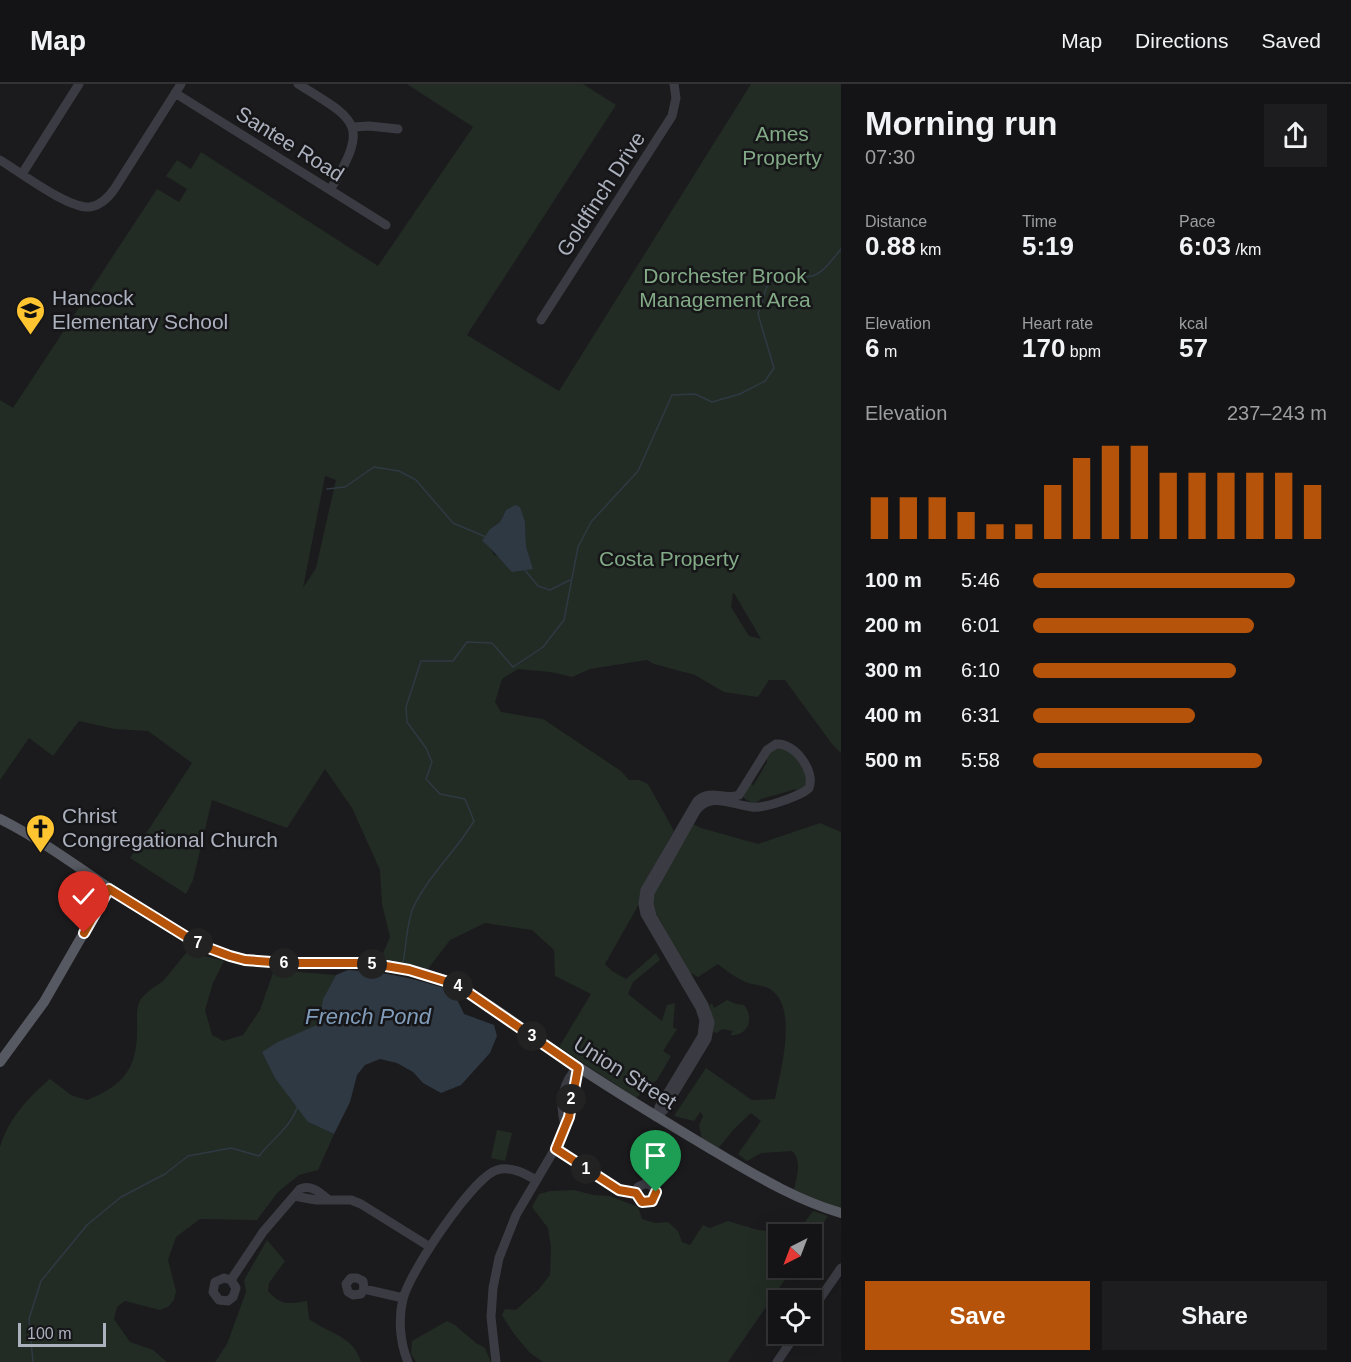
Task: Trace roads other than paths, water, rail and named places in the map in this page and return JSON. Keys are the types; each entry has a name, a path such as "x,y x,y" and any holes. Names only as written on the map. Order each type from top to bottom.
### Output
{"main road":[{"name":"Union Street","path":"0,819 31,836 109,889 212,950 245,960 265,962 369,963 441,979 469,993 578,1068 656,1117 773,1185 841,1213"},
{"path":"0,1062 44,1002 109,889"}],"street":[{"path":"22,174 79,84"},
{"path":"0,160 73,204 89,207 99,204 112,193 181,84"},
{"path":"298,84 332,105 346,117 353,128 353,141 349,156 330,190"},
{"name":"Goldfinch Drive","path":"541,320 672,116 676,103 674,84"},
{"name":"Santee Road","path":"175,93 386,225"},
{"path":"353,128 369,126 398,129"},
{"path":"656,1117 659,1107 706,1034 709,1018 645,914 643,900 646,887 698,799 709,794 733,797 739,795 767,750 776,744 783,744 791,748 810,773 811,785 803,793 759,807 713,800 702,804 652,889 649,900 652,916 673,957"},
{"path":"739,795 743,805"},
{"path":"496,1362 491,1317 493,1288 499,1257 516,1215 556,1149 565,1126 562,1117 564,1089 569,1074 578,1068"},
{"path":"556,1149 619,1190 636,1193"},
{"path":"408,1362 401,1338 403,1298 411,1277 430,1247 472,1191 488,1174 502,1169 511,1169 536,1180"},
{"path":"231,1280 263,1232 294,1196 316,1200 351,1200 430,1247"},
{"path":"822,1296 841,1268"},
{"path":"364,1289 403,1298"},
{"path":"777,1362 789,1344"}],"water":[{"path":"515,505 520,507 525,522 526,546 533,569 512,572 482,541 490,529 500,522 506,510"},
{"name":"French Pond","path":"348,970 402,977 453,991 464,1014 494,1025 497,1036 490,1053 461,1085 441,1093 423,1083 413,1072 397,1063 380,1059 365,1065 357,1075 350,1102 334,1134 308,1122 275,1078 262,1052 278,1042 319,1024 323,999 336,975"}],"waterway":[{"path":"403,963 413,908 426,885 474,821 465,799 440,794 426,779 432,762 426,748 407,722 406,707 421,661 453,661 467,642 492,643 513,667 543,647 564,620 578,547 591,522 638,471 672,395 695,394 712,402 740,394 765,381 774,368 758,314 767,286 782,276 804,277 817,274 841,249"},
{"path":"327,489 345,487 374,467 399,471 416,480 453,523 486,537"},
{"path":"524,569 538,586 550,590 570,580"},
{"path":"33,1362 29,1319 41,1281 87,1225 121,1197 165,1174 188,1156 231,1148 259,1156 285,1127 297,1108"}],"place":[{"name":"Hancock Elementary School","path":"31,336"},
{"name":"Christ Congregational Church","path":"41,854"}],"park label":[{"name":"Ames Property","path":"782,146"},
{"name":"Dorchester Brook Management Area","path":"725,288"},
{"name":"Costa Property","path":"669,559"}]}
